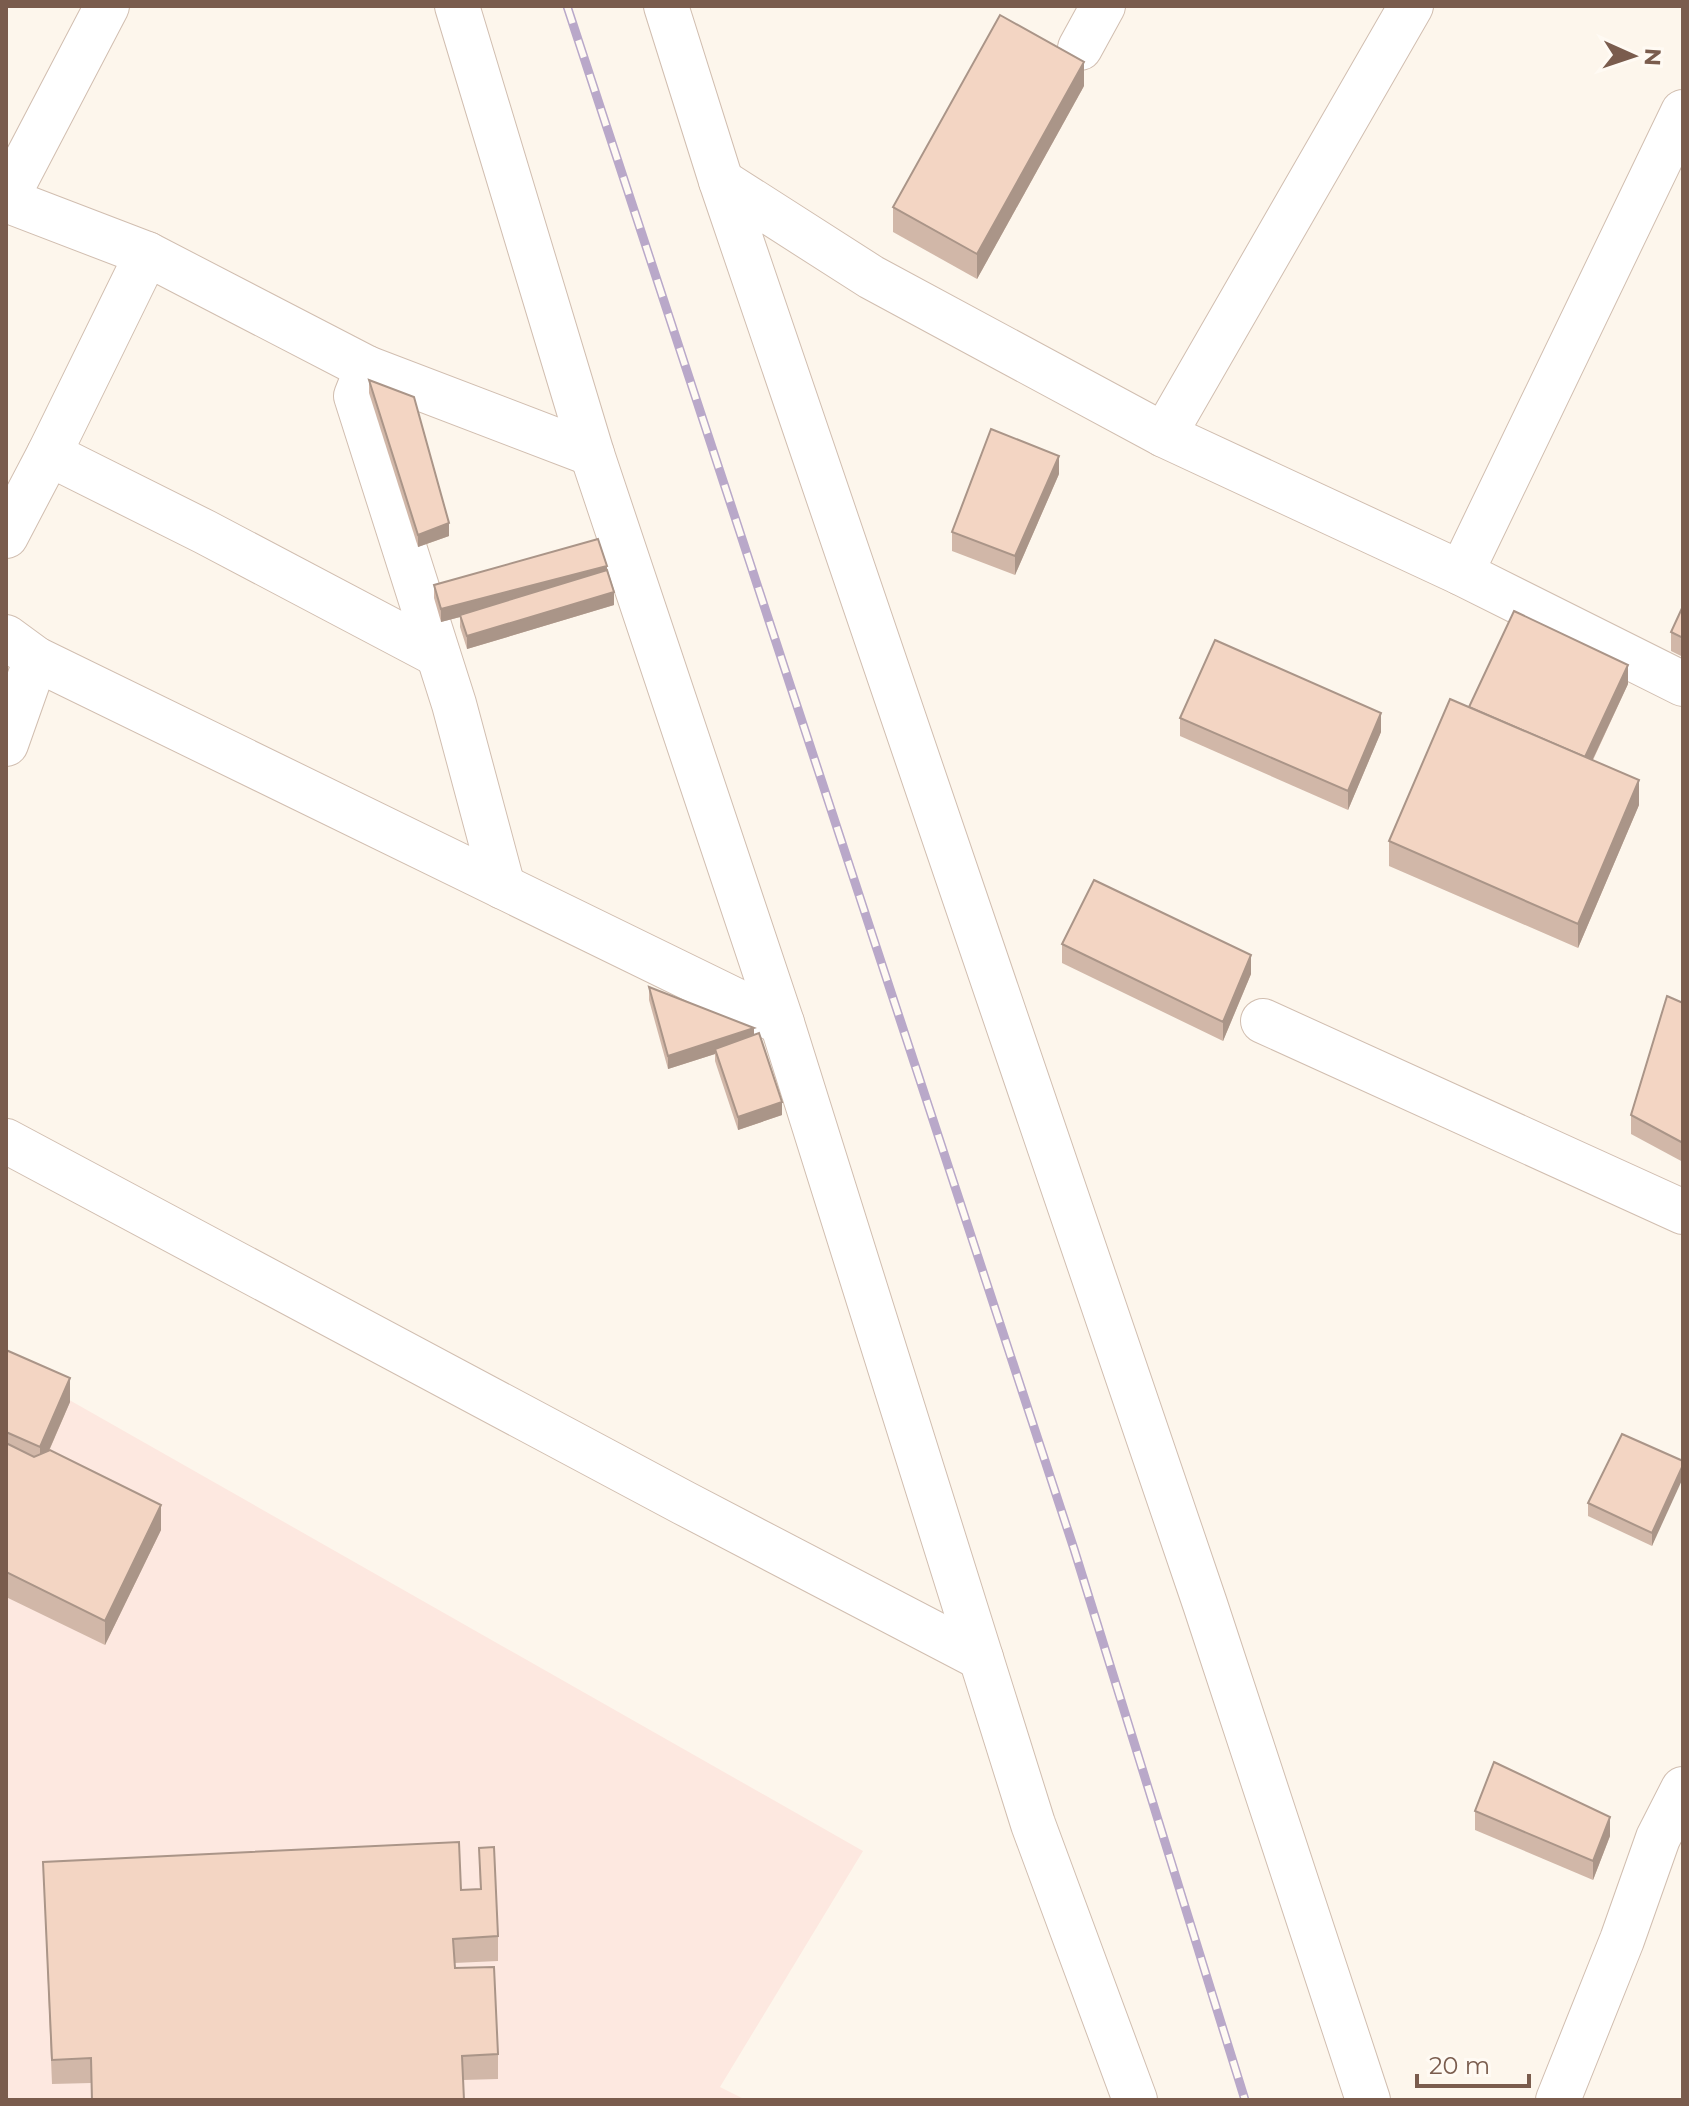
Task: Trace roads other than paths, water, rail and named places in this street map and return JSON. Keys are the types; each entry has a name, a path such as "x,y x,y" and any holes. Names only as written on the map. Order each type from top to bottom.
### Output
{"street":[{"path":"107,6 6,200 147,254 367,368 592,454"},
{"path":"457,6 592,454 782,1023 1033,1824 1135,2100"},
{"path":"666,6 721,181 1195,1574 1368,2100"},
{"path":"1080,48 1103,6"},
{"path":"1164,435 1411,6"},
{"path":"1461,573 1683,112"},
{"path":"721,181 871,277 1164,435 1461,573 1683,684"},
{"path":"6,536 147,254"},
{"path":"367,368 356,396 454,704 503,887"},
{"path":"49,454 438,655"},
{"path":"6,744 16,650 782,1023"},
{"path":"1263,1021 1683,1212"},
{"path":"6,1141 981,1658"},
{"path":"1558,2100 1622,1940 1658,1838 1683,1789"}],"railway":[{"path":"567,6 1074,1549 1245,2100"}]}
